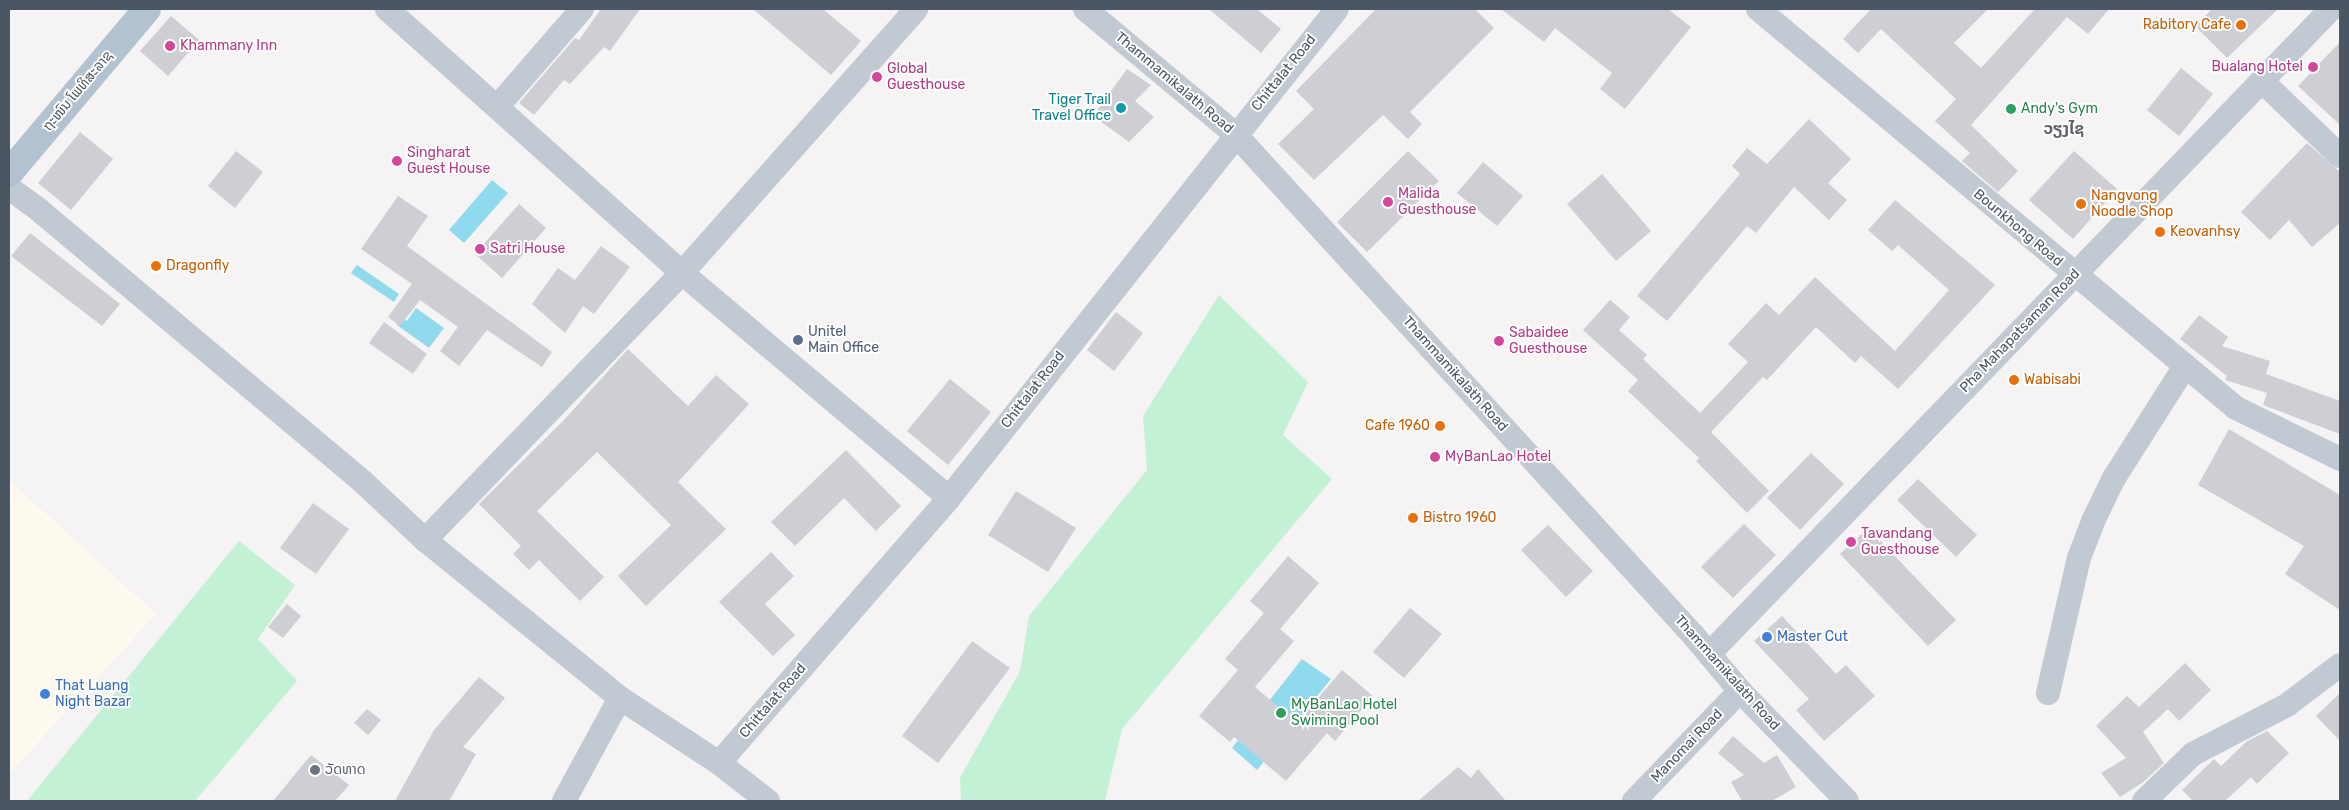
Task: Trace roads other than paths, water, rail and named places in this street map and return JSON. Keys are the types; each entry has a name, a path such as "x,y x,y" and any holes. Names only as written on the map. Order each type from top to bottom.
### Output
{"main road":[{"name":"ຖະໜົນ ໂພທິສະລາຊ","path":"9,173 147,9"}],"street":[{"path":"386,9 682,273 949,498"},
{"path":"496,107 582,9"},
{"path":"425,540 682,273 916,9"},
{"name":"Thammamikalath Road","path":"1085,9 1235,134 1709,654 1740,691 1847,801"},
{"name":"Chittalat Road","path":"719,763 949,498 1235,134 1337,9"},
{"name":"Bounkhong Road","path":"1759,9 2074,275 2236,408 2340,459"},
{"name":"Pha Mahapatsaman Road","path":"1709,654 2331,9"},
{"path":"2262,81 2340,156"},
{"path":"9,188 40,210 363,482 425,540 620,698 719,763 768,801"},
{"path":"2048,693 2079,558 2093,520 2114,478 2185,366"},
{"path":"2144,801 2193,754 2287,705 2340,665"},
{"name":"Manomai Road","path":"1634,801 1740,691"},
{"path":"564,801 620,698"}],"water":[{"path":"492,180 508,193 464,243 449,230"},
{"path":"357,265 399,294 394,302 351,273"},
{"path":"416,308 444,328 429,348 397,325 402,318 407,321"},
{"name":"MyBanLao Hotel Swiming Pool","path":"1302,659 1331,679 1257,770 1232,748"}],"place":[{"name":"Rabitory Cafe","path":"2241,25"},
{"name":"Khammany Inn","path":"170,46"},
{"name":"Bualang Hotel","path":"2313,67"},
{"name":"Global Guesthouse","path":"877,77"},
{"name":"Tiger Trail Travel Office","path":"1121,108"},
{"name":"Andy's Gym","path":"2011,109"},
{"name":"Singharat Guest House","path":"397,161"},
{"name":"Malida Guesthouse","path":"1388,202"},
{"name":"Nangvong Noodle Shop","path":"2081,204"},
{"name":"Keovanhsy","path":"2160,232"},
{"name":"Satri House","path":"480,249"},
{"name":"Dragonfly","path":"156,266"},
{"name":"Unitel Main Office","path":"798,340"},
{"name":"Sabaidee Guesthouse","path":"1499,341"},
{"name":"Wabisabi","path":"2014,380"},
{"name":"Cafe 1960","path":"1440,426"},
{"name":"MyBanLao Hotel","path":"1435,457"},
{"name":"Bistro 1960","path":"1413,518"},
{"name":"Tavandang Guesthouse","path":"1851,542"},
{"name":"Master Cut","path":"1767,637"},
{"name":"That Luang Night Bazar","path":"45,694"},
{"name":"MyBanLao Hotel Swiming Pool","path":"1281,713"},
{"name":"ວັດທາດ","path":"315,770"}],"district":[{"name":"ວຽງໄຊ","path":"2064,129"}]}
